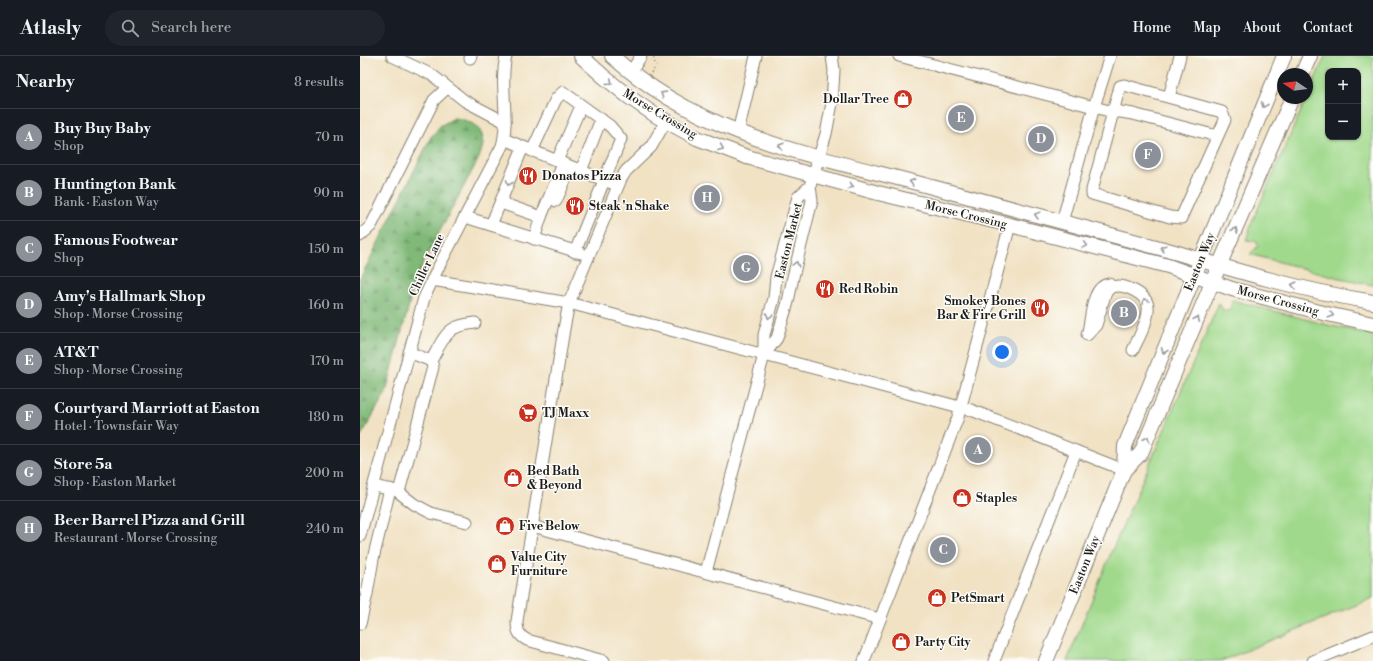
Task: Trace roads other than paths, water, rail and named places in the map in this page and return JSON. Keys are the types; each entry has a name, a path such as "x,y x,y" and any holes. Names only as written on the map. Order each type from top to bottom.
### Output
{"main road":[{"name":"Morse Crossing","path":"581,56 602,76 629,97 666,121 697,138 811,181 1010,225 1168,266 1232,288 1316,311 1373,324"},
{"name":"Morse Crossing","path":"612,56 631,72 685,108 738,132 819,157 1171,250 1219,266 1339,297 1373,302"},
{"name":"Easton Way","path":"1046,661 1124,470 1125,446 1284,56"},
{"path":"1305,68 1310,56"},
{"name":"Easton Way","path":"1124,470 1142,453 1219,266 1289,104"}],"street":[{"path":"392,56 432,75 465,101 505,122"},
{"name":"Chiller Lane","path":"360,536 424,298 502,146 505,122 503,83 506,56"},
{"path":"631,72 641,56"},
{"path":"738,132 756,56"},
{"path":"811,181 826,134 832,103 834,70 832,56"},
{"path":"899,56 1113,112 1133,114 1217,136"},
{"path":"1062,222 1094,107 1110,56"},
{"path":"1169,97 1180,56"},
{"path":"1124,85 1169,97 1222,112 1225,120 1181,218 1170,217 1092,194 1120,86 1124,85"},
{"path":"360,236 371,226 434,100 447,88"},
{"path":"491,225 528,149 556,99 563,92 610,126 621,139 575,252"},
{"path":"538,240 550,214 568,166 581,106"},
{"path":"538,240 541,217 568,166 601,120"},
{"path":"604,661 527,640 518,633 517,621 569,303 621,179 626,171 651,147 666,121"},
{"path":"504,139 618,186"},
{"name":"Easton Market","path":"706,572 764,356 764,335 774,298 776,277 798,197 811,181"},
{"name":"Easton Market","path":"764,356 777,338 788,302 812,202 811,181"},
{"path":"501,203 541,217"},
{"path":"465,217 588,256"},
{"path":"864,661 961,408 1010,225"},
{"path":"432,280 569,303 971,410 1124,470"},
{"path":"1121,287 1112,293 1104,306 1103,321 1088,334 1090,319 1098,292 1105,285 1111,284 1121,287 1140,293 1149,307 1147,316 1133,350"},
{"path":"431,361 452,329 475,323"},
{"path":"394,490 400,488 433,367 431,361 409,352"},
{"path":"994,661 1076,451"},
{"path":"374,486 394,490 414,504 431,513 467,522"},
{"path":"360,624 373,560 394,490"},
{"path":"532,526 880,619"},
{"path":"1313,661 1373,636"}],"place":[{"name":"Dollar Tree","path":"903,99"},
{"name":"AT&T","path":"961,118"},
{"name":"Amy's Hallmark Shop","path":"1041,139"},
{"name":"Courtyard Marriott at Easton","path":"1148,155"},
{"name":"Donatos Pizza","path":"528,176"},
{"name":"Beer Barrel Pizza and Grill","path":"707,198"},
{"name":"Steak 'n Shake","path":"575,206"},
{"name":"Store 5a","path":"746,268"},
{"name":"Red Robin","path":"825,289"},
{"name":"Smokey Bones Bar & Fire Grill","path":"1040,308"},
{"name":"Huntington Bank","path":"1124,313"},
{"name":"TJ Maxx","path":"528,413"},
{"name":"Buy Buy Baby","path":"978,450"},
{"name":"Bed Bath & Beyond","path":"513,478"},
{"name":"Staples","path":"962,498"},
{"name":"Five Below","path":"505,526"},
{"name":"Famous Footwear","path":"943,550"},
{"name":"Value City Furniture","path":"497,564"},
{"name":"PetSmart","path":"937,598"},
{"name":"Party City","path":"901,642"}]}
